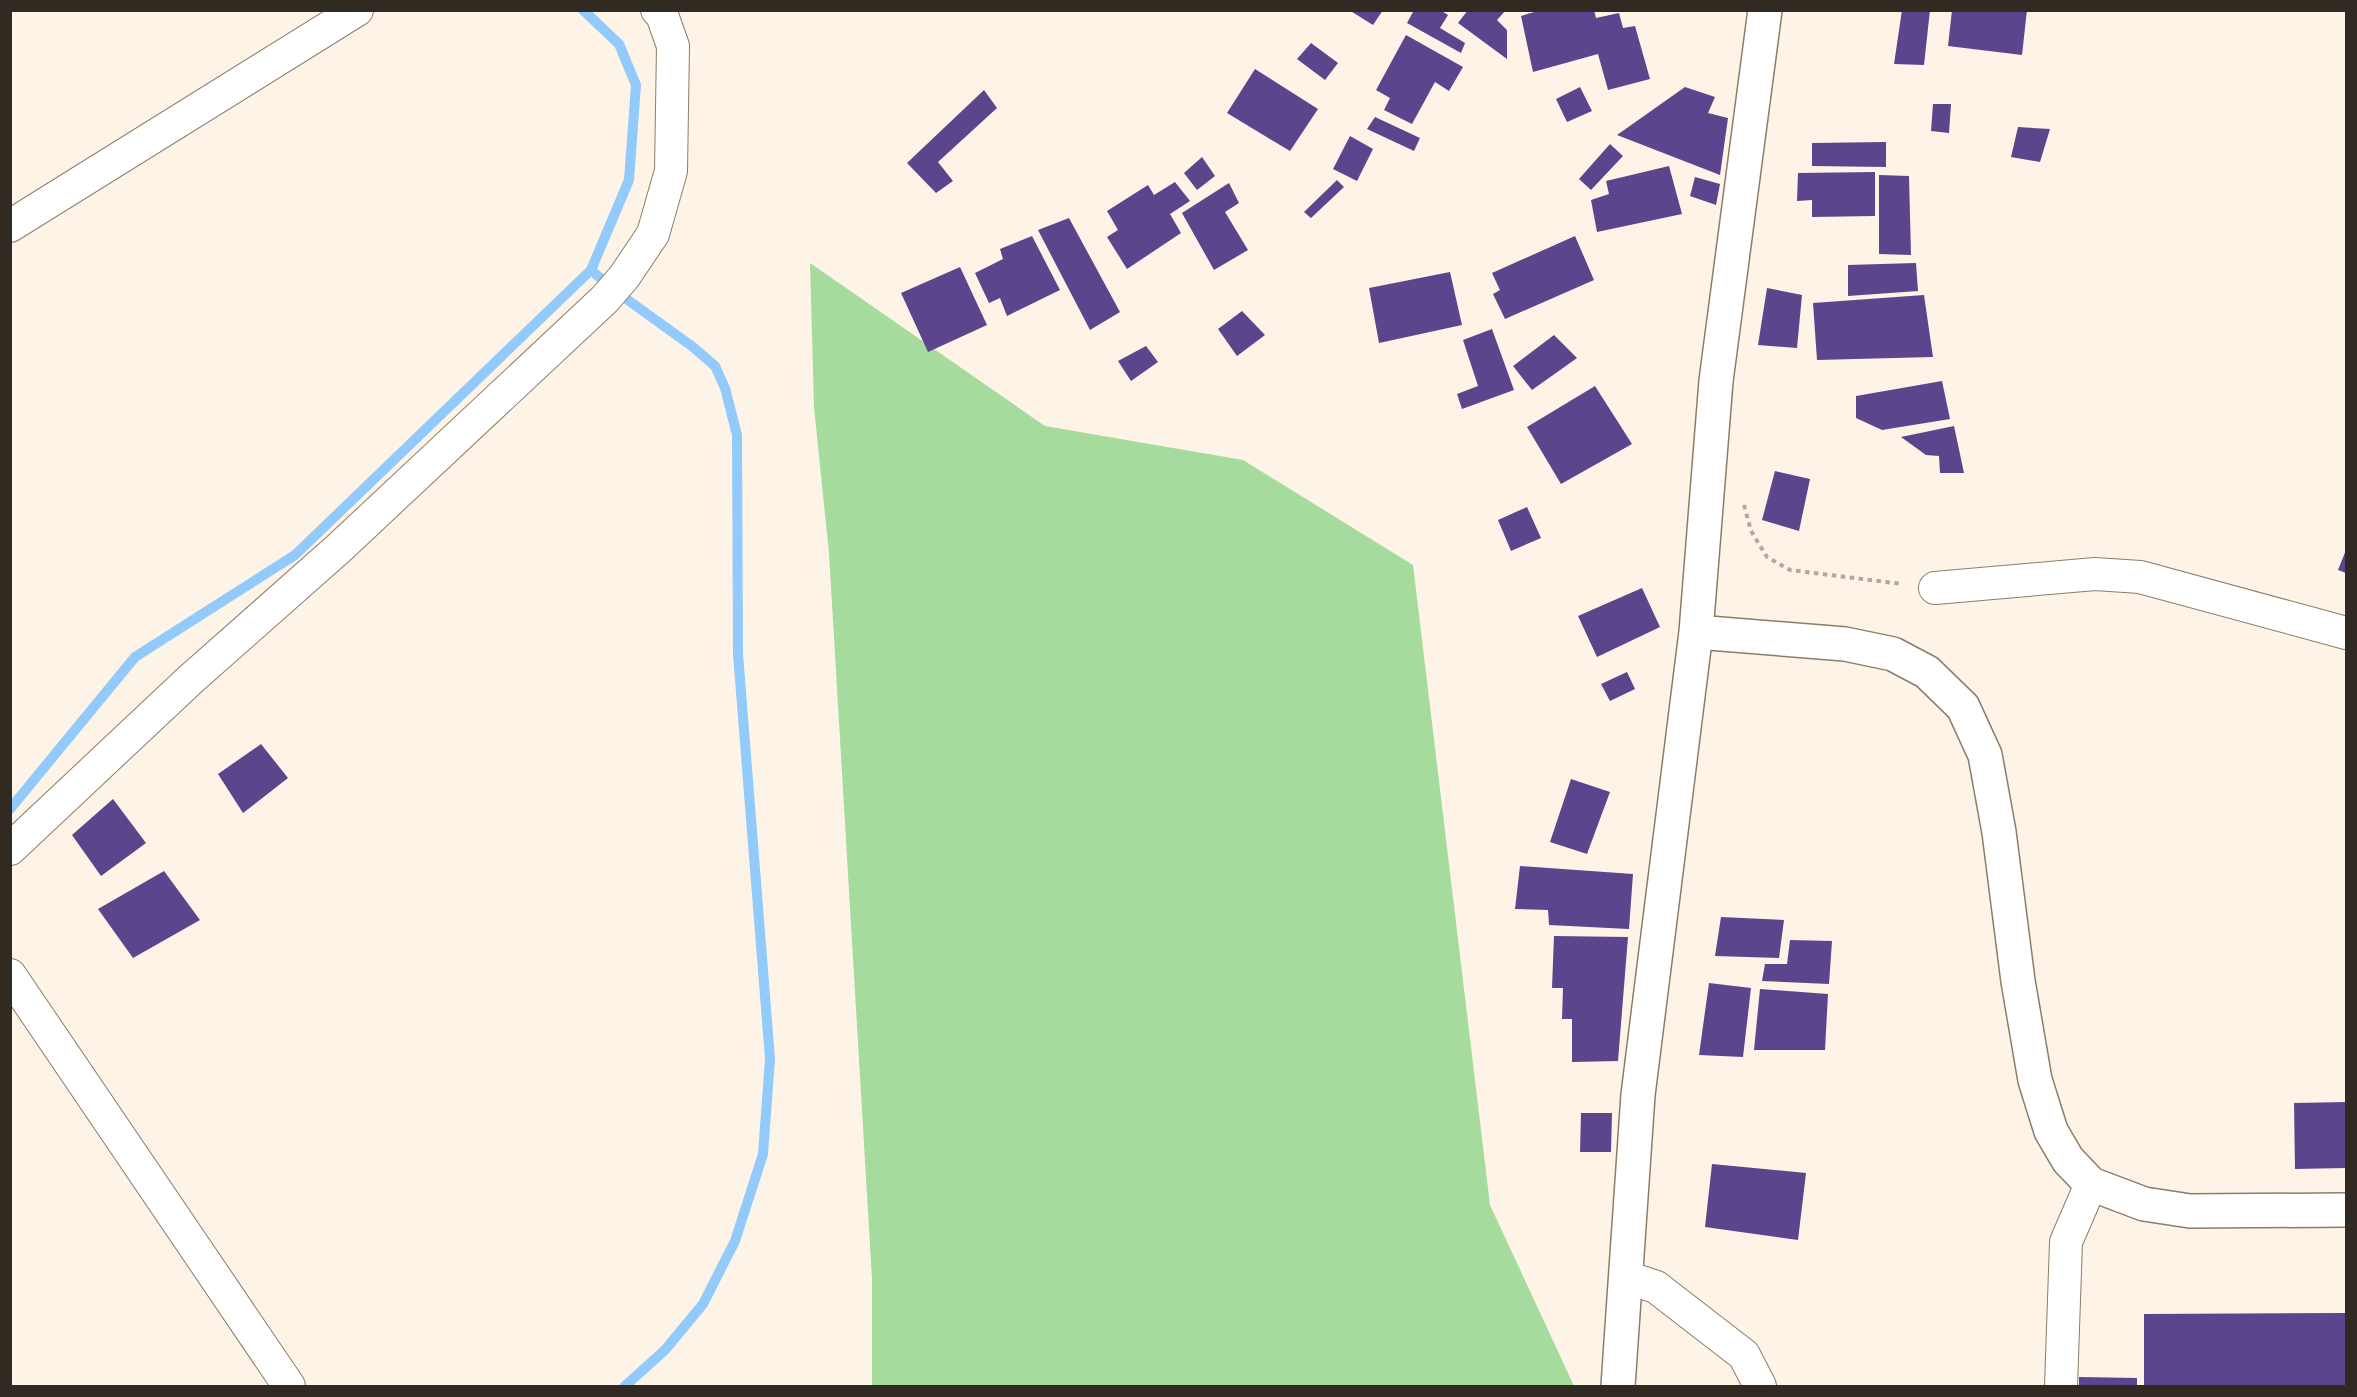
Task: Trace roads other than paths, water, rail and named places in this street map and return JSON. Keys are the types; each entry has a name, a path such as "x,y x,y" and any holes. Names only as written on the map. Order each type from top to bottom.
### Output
{"street":[{"path":"10,226 357,10"},
{"path":"10,849 192,679 338,549 614,288 653,234 671,171 673,46 662,15 657,10"},
{"path":"1618,1386 1638,1095 1696,632 1715,392 1765,10"},
{"path":"1935,588 2095,574 2140,577 2346,633"},
{"path":"1696,632 1845,644 1893,654 1927,672 1963,707 1985,755 1999,832 2018,981 2035,1080 2050,1131 2068,1160 2091,1184 2144,1204 2190,1211 2346,1210"},
{"path":"10,975 289,1386"},
{"path":"2061,1386 2066,1242 2091,1184"},
{"path":"1626,1277 1656,1287 1744,1355 1760,1386"}],"waterway":[{"path":"10,809 135,657 295,555 591,270 629,180 636,85 619,44 583,10"},
{"path":"591,270 715,366 725,388 737,435 738,654 770,1059 763,1154 735,1241 703,1304 665,1350 625,1386"}]}
